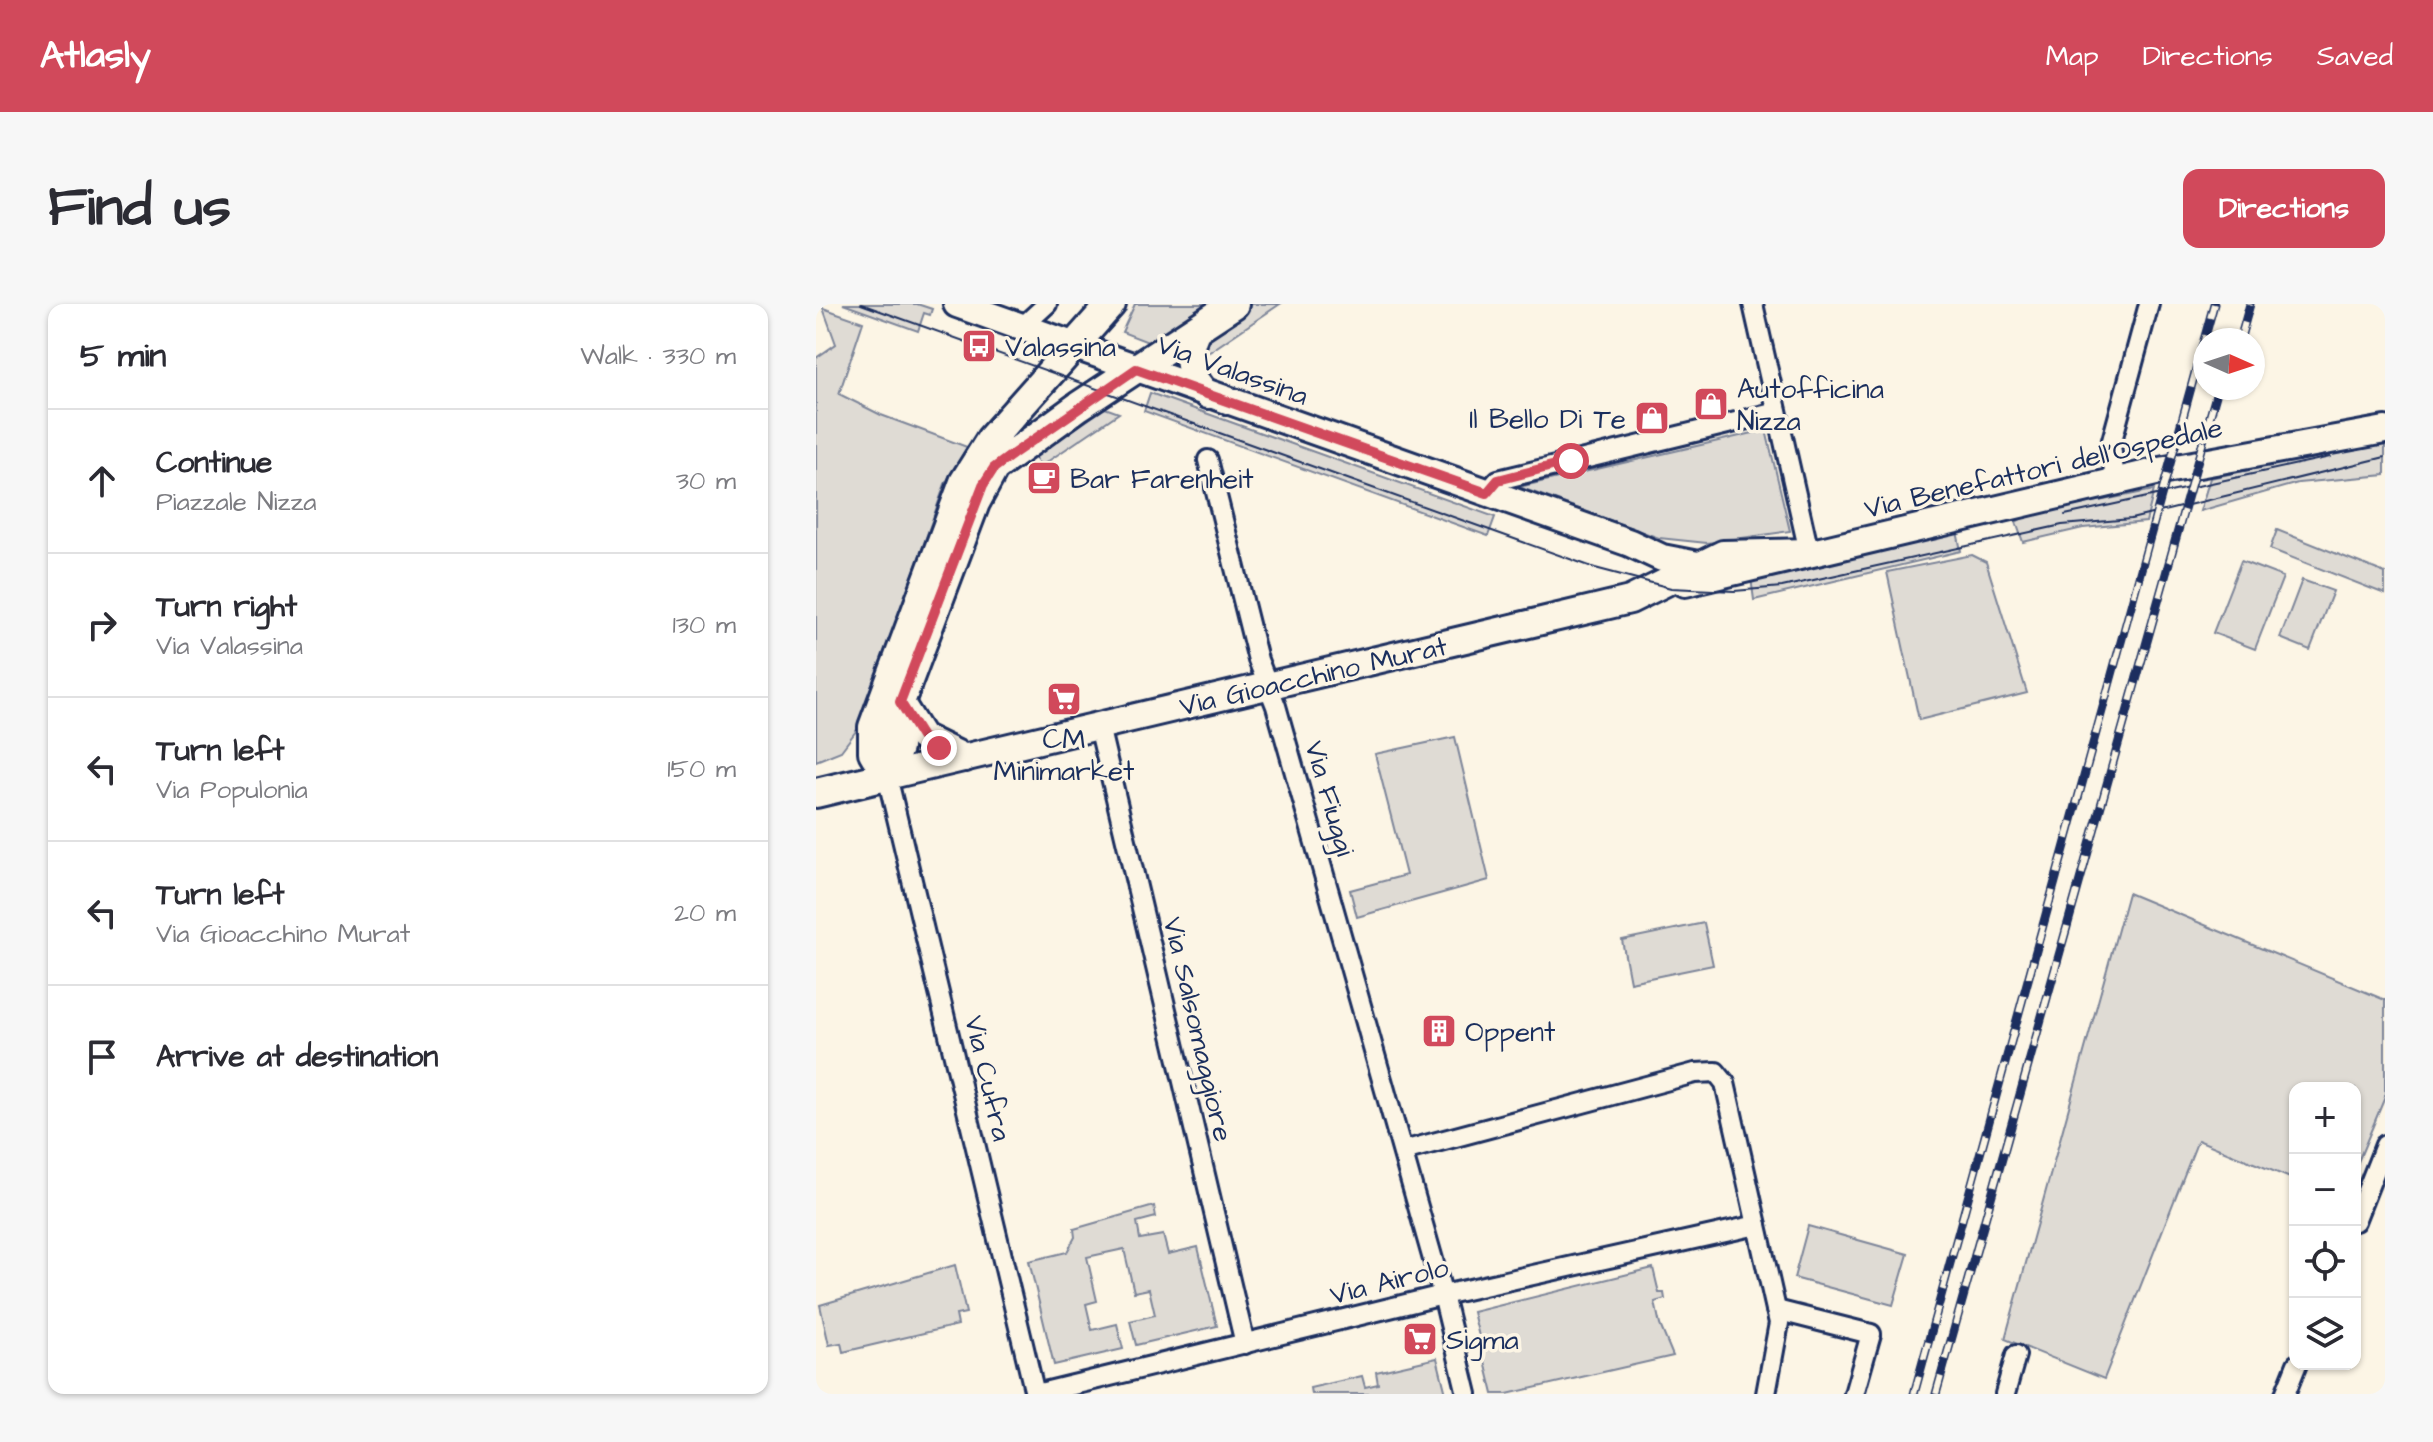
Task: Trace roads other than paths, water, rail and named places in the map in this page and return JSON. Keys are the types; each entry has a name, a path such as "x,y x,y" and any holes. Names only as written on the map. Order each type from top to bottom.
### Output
{"main road":[{"name":"Via Valassina","path":"957,304 1630,543"},
{"path":"887,776 873,752 873,727 951,507 991,439 1076,347 1111,304"},
{"path":"887,776 898,748 900,702 975,503 994,468 1234,304"},
{"path":"1197,329 1190,346 1188,367 1196,383 1208,395"},
{"name":"Via Benefattori dell'Ospedale","path":"1809,552 2115,482 2385,430"},
{"path":"1630,543 1729,562"},
{"path":"1630,543 1662,558 1698,565"},
{"path":"1630,543 1640,555 1644,574 1630,600"},
{"name":"Via Gioacchino Murat","path":"816,793 1630,600 1698,565 1809,552"},
{"name":"Via Gioacchino Murat","path":"1658,585 1701,581 1729,562"},
{"path":"900,702 922,737 965,758"}],"street":[{"path":"1022,327 1047,304"},
{"path":"1753,304 1809,552"},
{"path":"2115,482 2111,444 2149,304"},
{"path":"1487,493 1498,480 1777,412"},
{"name":"Via Fiuggi","path":"1208,460 1258,660 1403,1151 1467,1394"},
{"name":"Via Salsomaggiore","path":"1099,726 1245,1344"},
{"name":"Via Cufra","path":"887,776 1035,1394"},
{"path":"1403,1151 1706,1071 1716,1072 1725,1083 1780,1333 1766,1394"},
{"path":"2361,1206 2385,1145"},
{"name":"Via Airolo","path":"1035,1394 1443,1295 1757,1225"},
{"path":"1776,1310 1871,1334 1854,1394"},
{"path":"2005,1394 2016,1355"},
{"path":"2285,1394 2295,1370"}],"tram line":[{"path":"861,304 1595,568 1671,588 1734,591 1782,587 2062,525 2131,519 2385,457"},
{"path":"2065,515 2330,457"}],"railway":[{"path":"1914,1394 2214,304"},
{"path":"2243,328 2250,304"},
{"path":"1936,1394 2215,400"}],"place":[{"name":"Valassina","path":"979,346"},
{"name":"Autofficina Nizza","path":"1711,404"},
{"name":"Il Bello Di Te","path":"1652,418"},
{"name":"Bar Farenheit","path":"1044,478"},
{"name":"CM Minimarket","path":"1064,699"},
{"name":"Oppent","path":"1439,1031"},
{"name":"Sigma","path":"1420,1339"}]}
